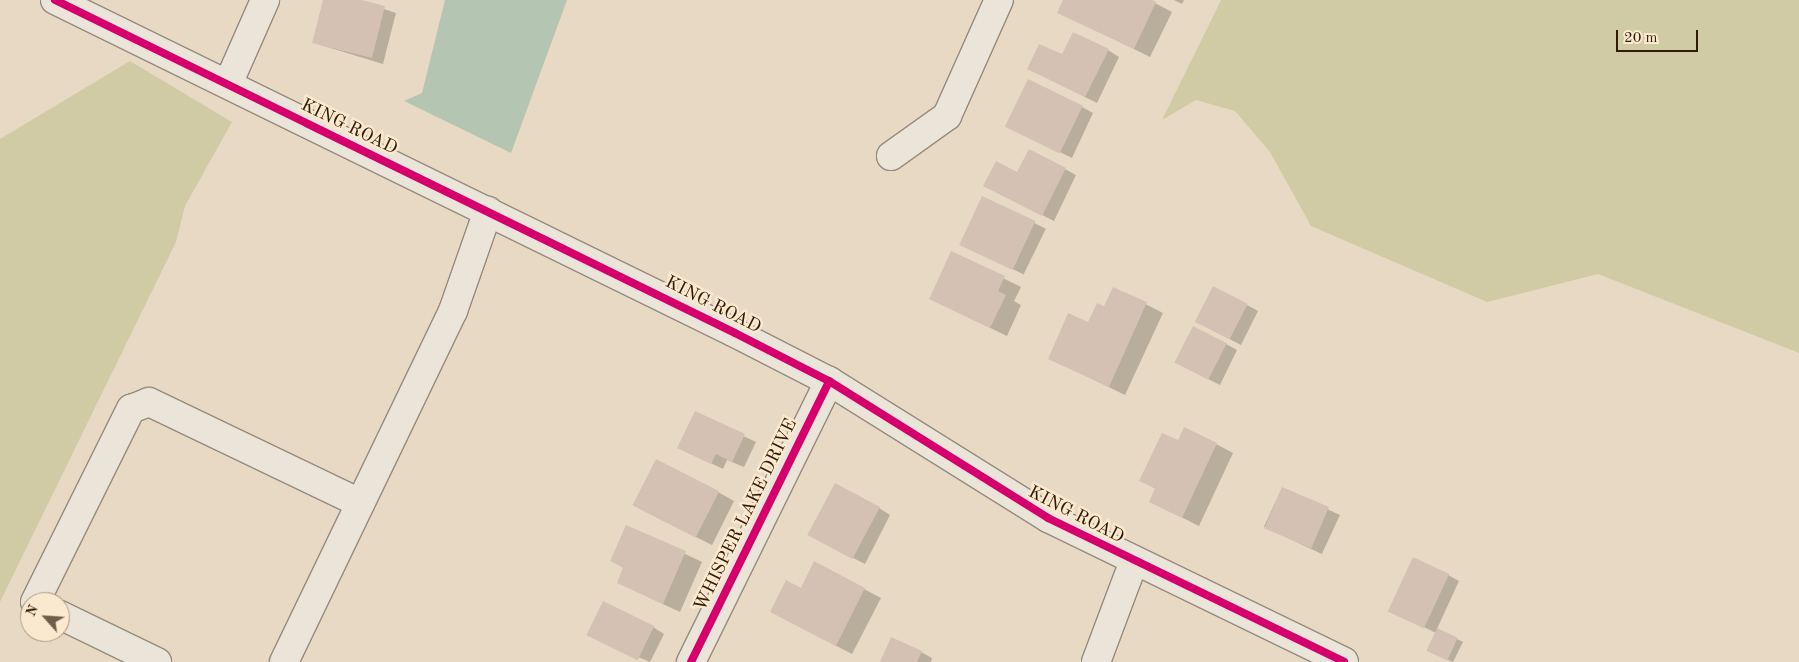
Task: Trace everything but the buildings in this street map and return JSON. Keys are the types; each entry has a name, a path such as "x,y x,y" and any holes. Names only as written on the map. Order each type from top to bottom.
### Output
{"street":[{"name":"KING ROAD","path":"55,0 488,211 829,381 992,487 1134,561 1344,662"},
{"path":"228,84 265,0"},
{"path":"891,156 947,116 999,0"},
{"path":"284,662 453,312 488,211"},
{"name":"WHISPER LAKE DRIVE","path":"691,662 829,381"},
{"path":"40,592 131,410 149,402 360,503"},
{"path":"1096,662 1134,561"},
{"path":"70,620 157,662"}],"shaded area":[{"path":"445,0 567,0 511,153 404,101 422,93"},
{"path":"1221,0 1799,0 1799,353 1598,274 1487,302 1311,226 1270,152 1235,111 1196,100 1162,120"},
{"path":"130,61 232,122 185,206 176,242 0,602 0,139"}],"cycle path":[{"path":"55,0 735,333 829,381 1048,518 1344,662"},
{"path":"691,662 829,381"}]}
